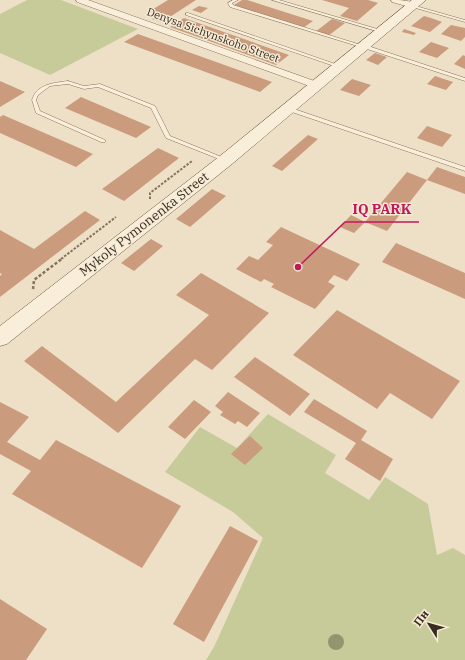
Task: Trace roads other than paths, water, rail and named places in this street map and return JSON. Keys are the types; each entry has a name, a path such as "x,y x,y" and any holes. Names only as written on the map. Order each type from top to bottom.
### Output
{"street":[{"name":"Denysa Sichynskoho Street","path":"80,0 316,85"},
{"path":"395,0 415,4"},
{"name":"Mykoly Pymonenka Street","path":"0,338 226,160 415,4"}],"lane":[{"path":"236,0 230,4 231,6 465,80"},
{"path":"274,0 382,31"},
{"path":"415,4 465,20"},
{"path":"187,14 339,66"},
{"path":"104,141 38,112 34,100 36,94 45,87 58,83 68,82 84,88 98,85 153,107 168,137 226,160"},
{"path":"288,109 465,169"}],"place":[{"name":"IQ PARK","path":"298,267"}]}
